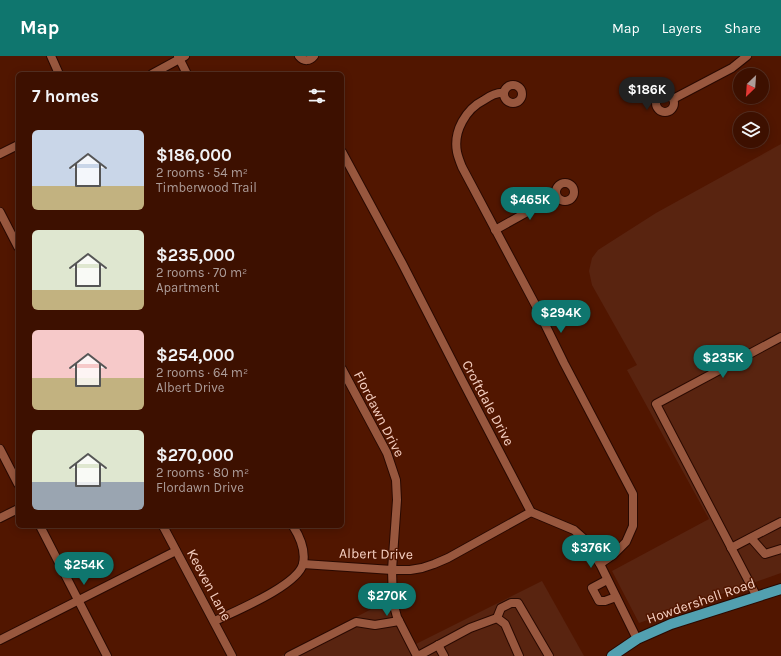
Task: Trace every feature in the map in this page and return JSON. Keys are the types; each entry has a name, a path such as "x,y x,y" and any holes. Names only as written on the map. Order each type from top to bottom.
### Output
{"main road":[{"name":"Howdershell Road","path":"612,656 637,639 671,624 781,589"}],"street":[{"path":"51,56 58,72"},
{"path":"299,56 304,60 311,60 314,56"},
{"path":"673,99 732,68 747,56"},
{"path":"155,72 181,57 186,72"},
{"path":"504,93 500,92 476,104 468,113 461,125 456,139 457,152 462,167 633,494 633,526 626,542 613,555 600,564"},
{"path":"0,154 16,146"},
{"name":"Croftdale Drive","path":"344,156 408,275 462,382 531,512"},
{"path":"495,230 556,196"},
{"path":"0,212 16,243"},
{"path":"757,597 656,404 781,337"},
{"name":"Flordawn Drive","path":"344,374 387,453 396,480 397,500 392,570 393,602 399,621 418,656"},
{"path":"0,449 16,480"},
{"path":"0,518 16,510"},
{"path":"531,512 574,530 583,538 600,564 637,639"},
{"name":"Albert Drive","path":"303,564 392,570 422,568 434,564 531,512"},
{"path":"731,548 781,522"},
{"path":"41,528 106,656"},
{"name":"Keeven Lane","path":"164,528 232,656"},
{"path":"214,621 283,586 297,575 303,564 302,546 300,538 294,528"},
{"path":"751,538 765,554 781,549"},
{"path":"0,640 176,551"},
{"path":"607,580 592,588 599,601 605,601 616,597"},
{"path":"418,656 470,628 497,618 501,608 511,603 518,603 549,656"},
{"path":"497,618 505,624 519,656"},
{"path":"288,656 356,622 375,625 399,621"},
{"path":"438,645 444,656"}],"shaded area":[{"path":"781,144 781,573 639,623 612,571 709,519 627,370 637,365 592,285 589,271 592,258 598,250 656,213"},
{"path":"542,581 584,656 422,656 416,644"},
{"path":"385,602 413,656 281,656"}]}
